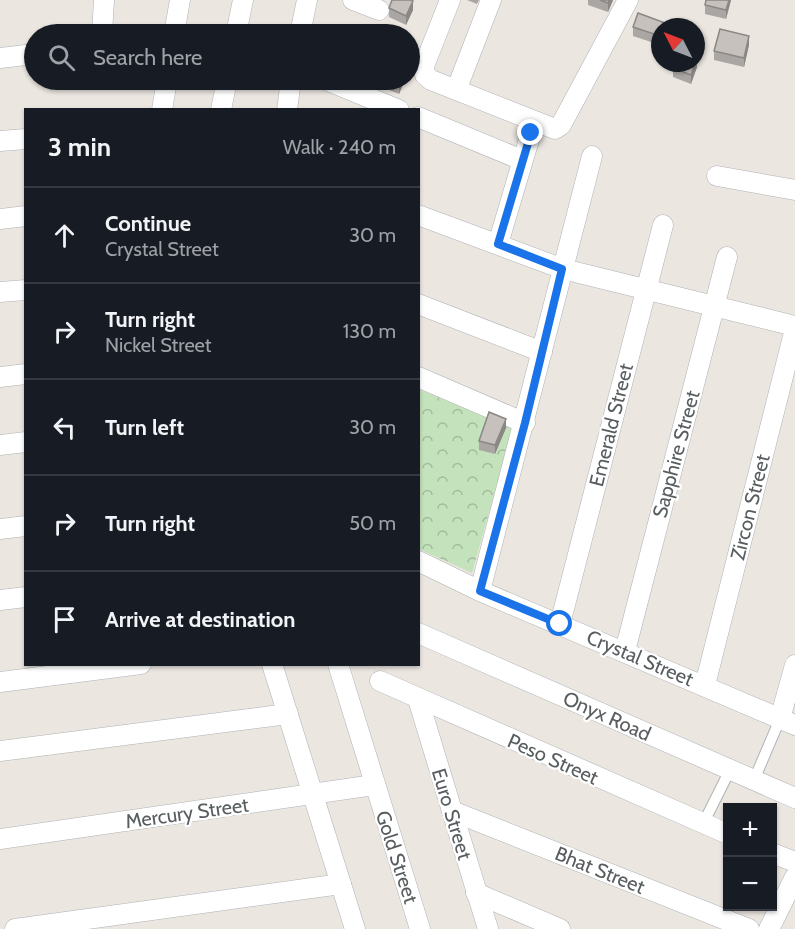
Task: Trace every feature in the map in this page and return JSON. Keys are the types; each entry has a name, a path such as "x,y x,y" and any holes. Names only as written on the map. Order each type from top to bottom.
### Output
{"street":[{"path":"103,24 104,0"},
{"path":"176,24 180,0"},
{"path":"238,24 243,0"},
{"path":"302,24 307,0"},
{"path":"353,0 379,10"},
{"path":"450,0 424,66 425,75 431,80 457,88 555,129 561,125 628,0"},
{"path":"457,88 491,0"},
{"path":"0,58 24,55"},
{"path":"162,108 165,90"},
{"path":"220,108 225,90"},
{"path":"287,108 290,90"},
{"path":"350,90 394,108"},
{"path":"420,118 522,160"},
{"path":"498,244 531,133"},
{"path":"0,141 24,139"},
{"path":"480,591 592,156"},
{"path":"717,176 795,190"},
{"path":"420,215 562,269 646,288 795,327"},
{"path":"0,219 24,216"},
{"name":"Emerald Street","path":"560,624 663,225"},
{"name":"Sapphire Street","path":"624,651 727,257"},
{"path":"0,292 24,290"},
{"path":"420,305 542,352"},
{"name":"Zircon Street","path":"705,685 795,327"},
{"path":"0,377 24,374"},
{"path":"420,378 525,423"},
{"path":"0,445 24,442"},
{"path":"0,530 24,526"},
{"name":"Crystal Street","path":"420,562 480,591 788,722"},
{"path":"0,600 24,597"},
{"name":"Onyx Road","path":"420,634 795,798"},
{"path":"788,722 795,664"},
{"path":"0,682 125,666"},
{"path":"273,666 355,929"},
{"name":"Gold Street","path":"339,666 420,929"},
{"name":"Peso Street","path":"380,681 723,832"},
{"name":"Euro Street","path":"418,699 488,929"},
{"path":"0,751 288,714"},
{"name":"Mercury Street","path":"0,839 374,785"},
{"name":"Bhat Street","path":"452,812 748,929"},
{"path":"777,855 795,862"},
{"path":"769,929 795,877"},
{"path":"15,929 340,884"},
{"path":"476,893 560,929"}],"lane":[{"path":"754,780 788,722"},
{"path":"704,824 730,770"}],"green space":[{"path":"420,390 513,428 472,573 420,549"}],"building":[{"path":"392,0 413,1 406,16 389,8"},
{"path":"706,0 729,0 726,10 705,5"},
{"path":"638,13 652,18 651,33 633,27"},
{"path":"720,29 749,36 744,58 714,51"},
{"path":"489,412 506,419 495,445 479,441"}],"route":[{"path":"531,133 498,244 562,269 525,423 480,591 560,624"}]}
